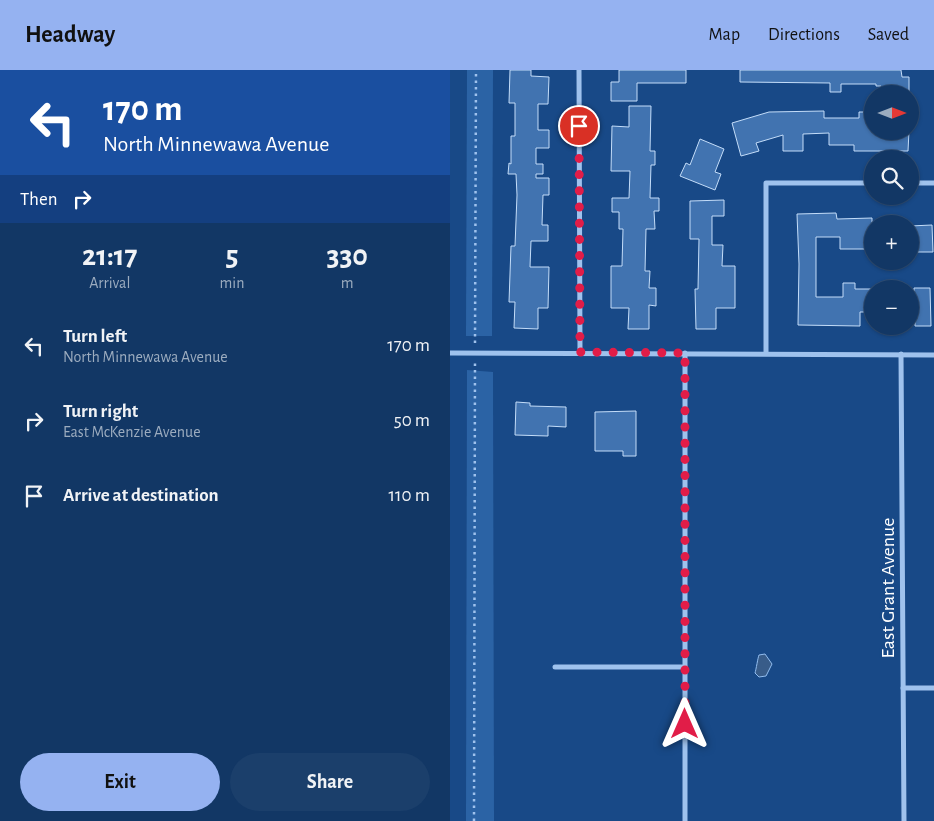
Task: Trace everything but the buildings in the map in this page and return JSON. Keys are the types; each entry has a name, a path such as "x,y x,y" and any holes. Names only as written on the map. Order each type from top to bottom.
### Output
{"street":[{"path":"579,70 580,352"},
{"path":"766,353 766,183 864,183"},
{"path":"919,183 934,183"},
{"path":"450,353 580,352 934,355"},
{"path":"685,353 685,821"},
{"name":"East Grant Avenue","path":"901,354 904,821"},
{"path":"555,667 685,667"},
{"path":"903,688 934,688"}],"path":[{"path":"474,821 476,70"}],"shaded area":[{"path":"467,70 493,70 492,336 466,336"},
{"path":"467,370 493,372 494,821 466,821"},
{"path":"765,654 772,664 766,676 759,677 755,673 759,655"}],"route":[{"path":"579,126 580,352 685,353 685,724"}]}
